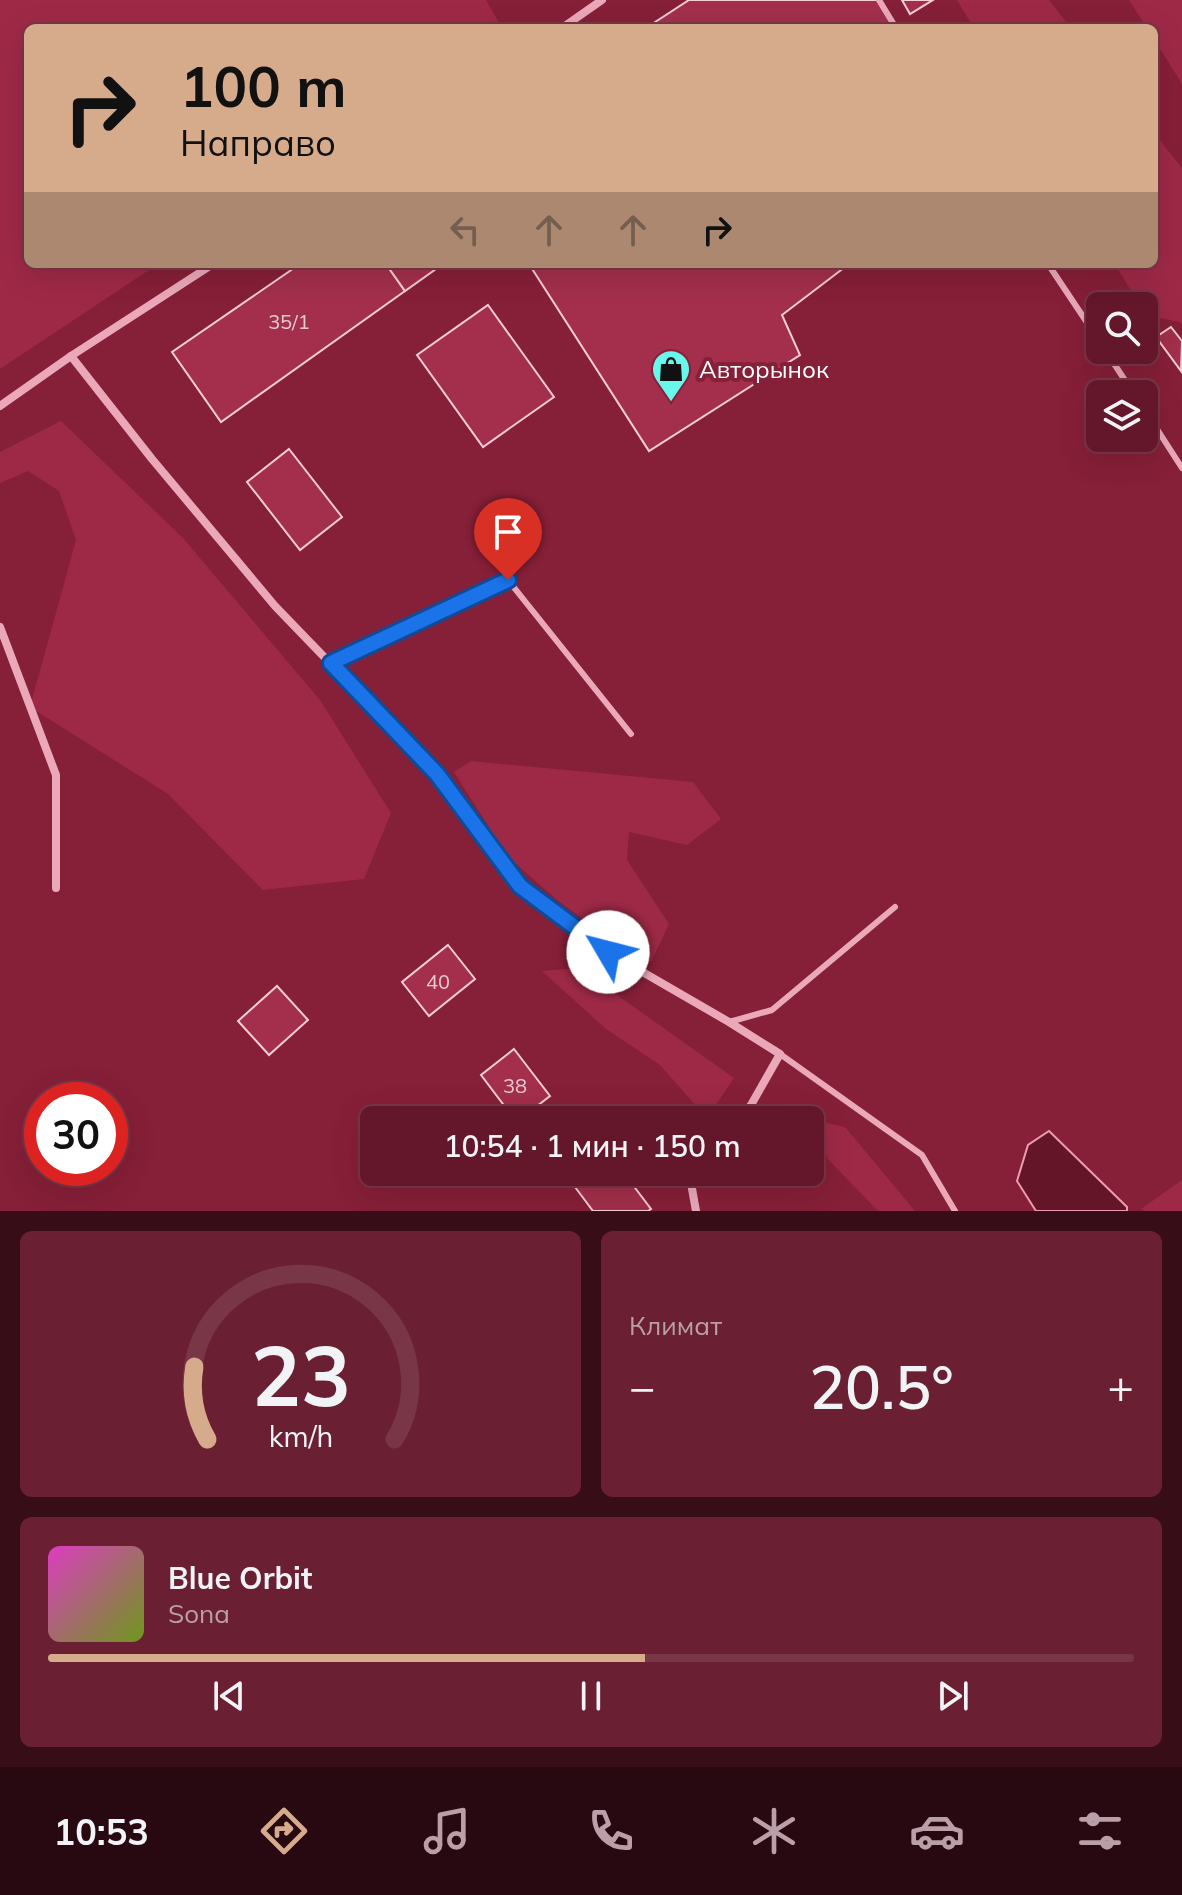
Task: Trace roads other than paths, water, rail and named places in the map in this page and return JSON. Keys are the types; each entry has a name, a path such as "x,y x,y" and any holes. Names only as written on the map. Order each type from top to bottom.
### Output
{"street":[{"path":"568,24 602,0"},
{"path":"0,406 207,268"},
{"path":"71,356 275,606 437,774 520,886 608,952 780,1054 750,1106"},
{"path":"0,627 56,775 56,888"},
{"path":"692,1186 696,1211"}],"lane":[{"path":"879,0 894,24"},
{"path":"1051,268 1086,321"},
{"path":"1158,431 1182,468"},
{"path":"331,663 508,580 631,734"},
{"path":"729,1022 772,1010 895,907"},
{"path":"780,1054 922,1155 955,1211"}],"place":[{"name":"Авторынок","path":"671,403"}]}
